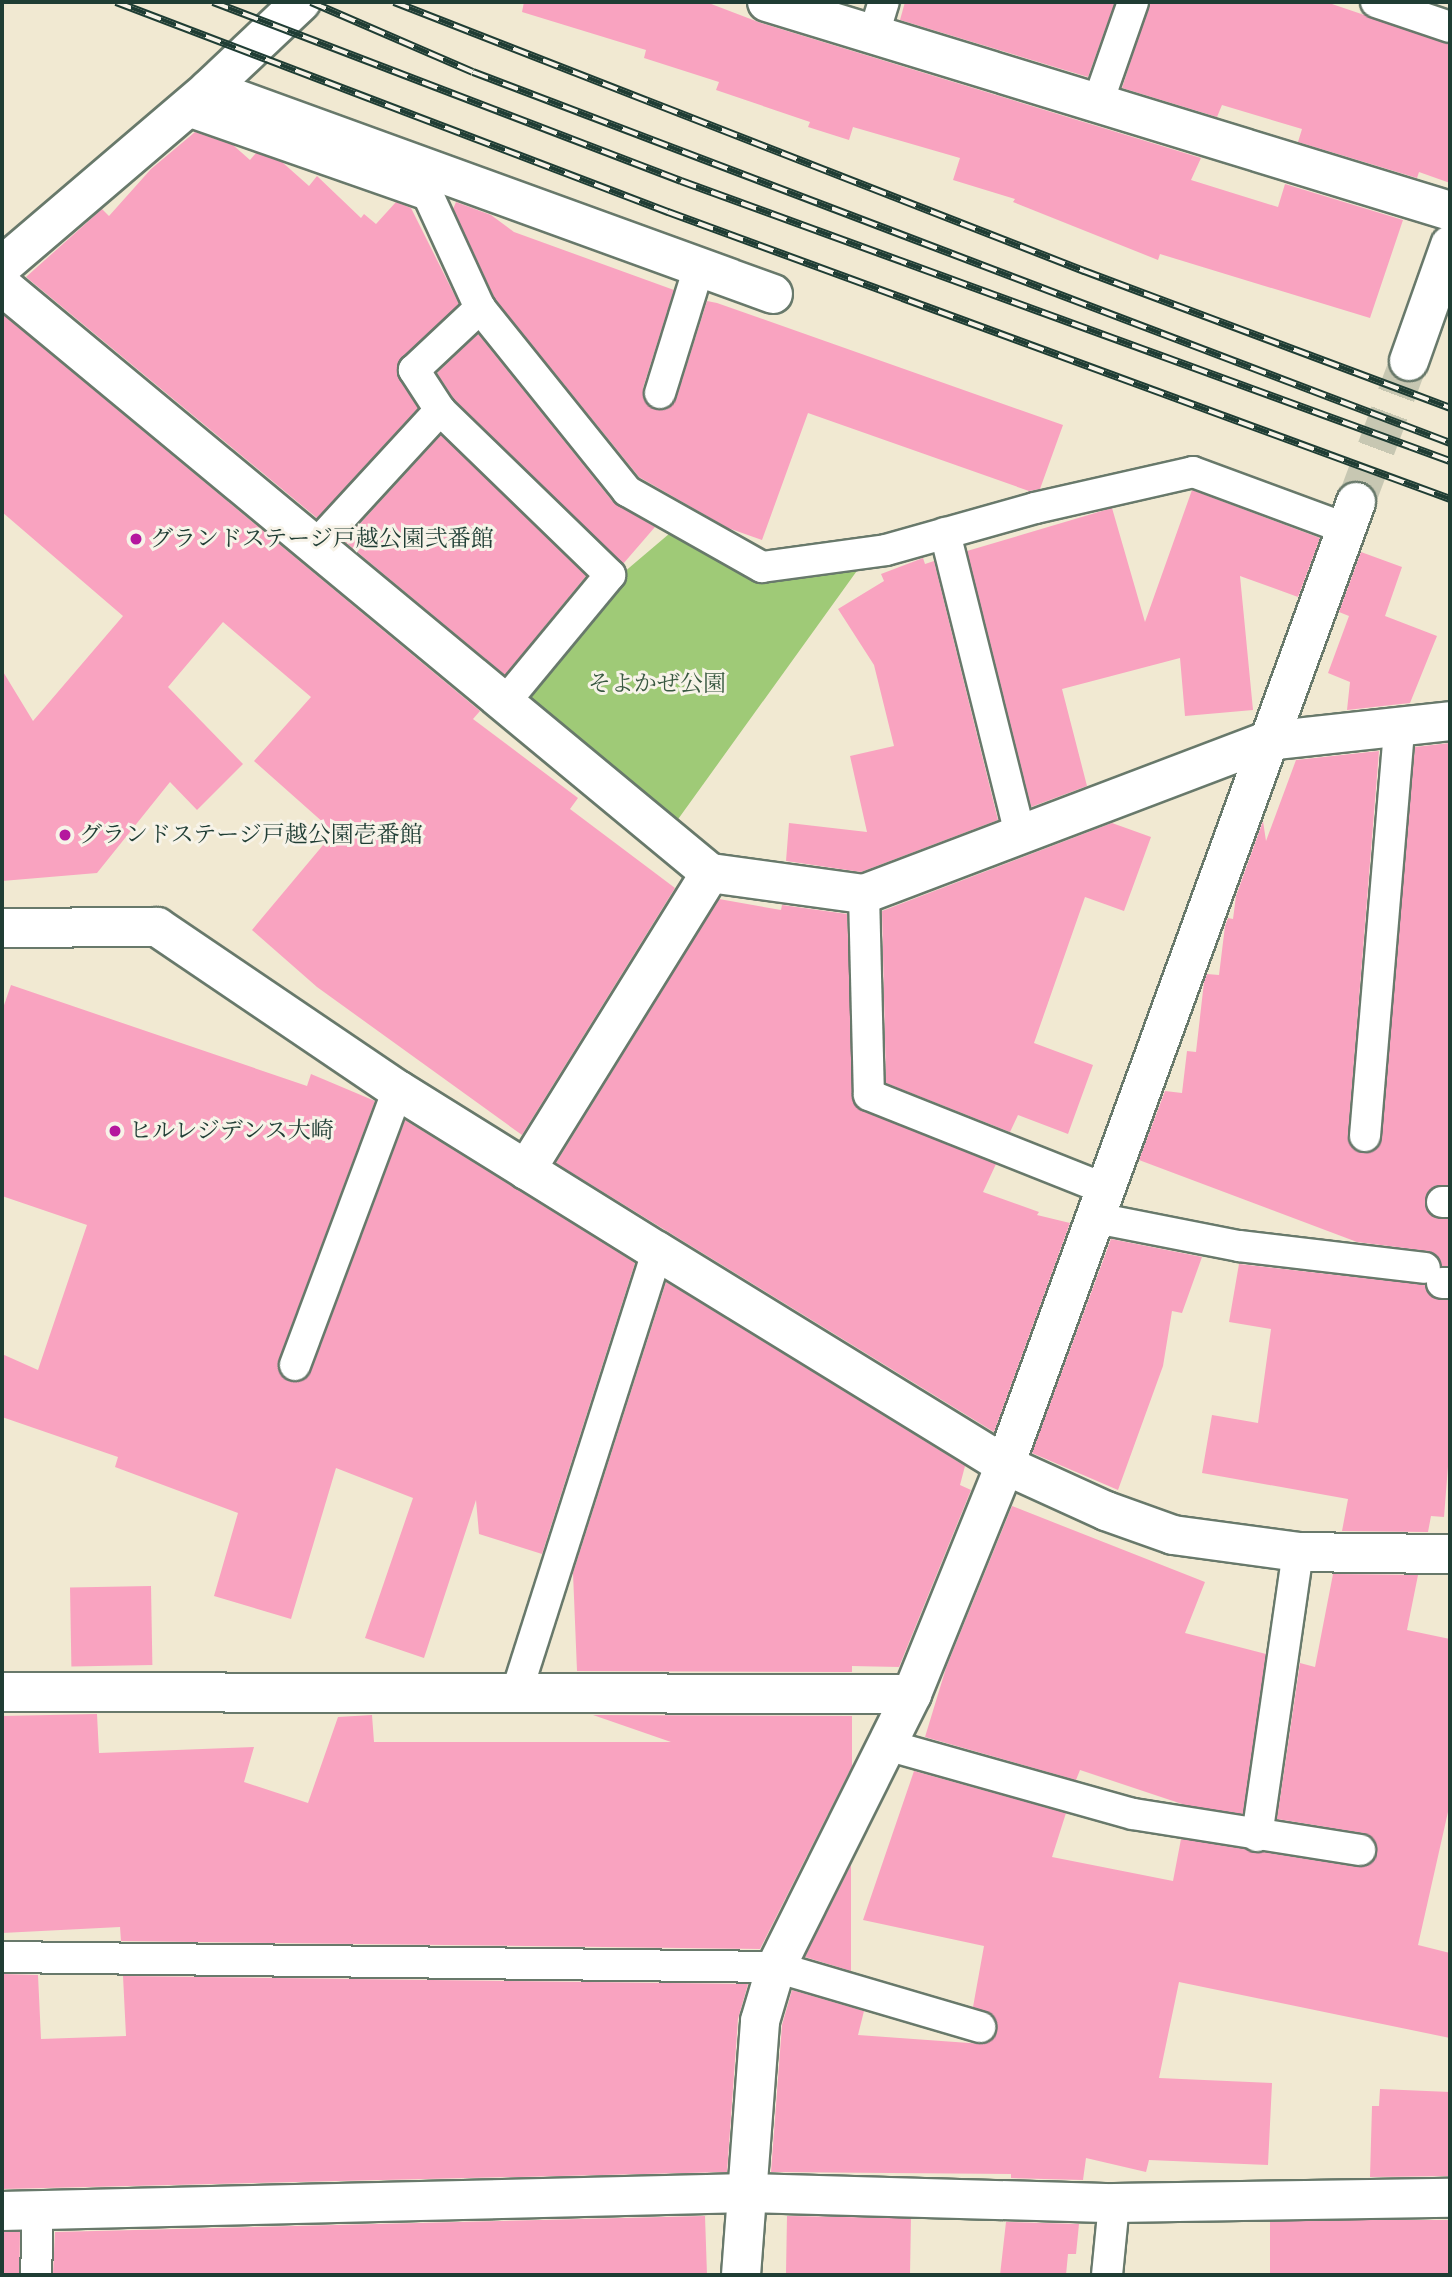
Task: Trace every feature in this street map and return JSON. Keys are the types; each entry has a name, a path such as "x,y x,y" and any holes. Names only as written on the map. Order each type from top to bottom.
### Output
{"street":[{"path":"2,266 197,99 301,2"},
{"path":"767,2 878,19 1097,105 1450,211"},
{"path":"197,99 774,294"},
{"path":"1409,360 1450,245"},
{"path":"2,286 710,873 864,894 1267,741 1450,721"},
{"path":"741,2275 760,2021 776,1967 912,1694 1005,1465 1267,741 1352,516"},
{"path":"526,1170 710,873"},
{"path":"2,928 157,927 398,1090 657,1251 1005,1465 1106,1511 1173,1535 1298,1552 1450,1554"},
{"path":"2,1692 912,1694"},
{"path":"20,2212 748,2193 1114,2203 1450,2198"}],"lane":[{"path":"1097,105 1133,2"},
{"path":"1376,2 1450,27"},
{"path":"197,99 428,195 480,308 628,491 762,567 886,550 1193,472 1352,516"},
{"path":"660,393 699,267"},
{"path":"480,308 414,370 440,410 610,575 505,703"},
{"path":"315,546 440,410"},
{"path":"945,533 1020,834"},
{"path":"1365,1136 1399,727"},
{"path":"864,894 869,1095 1101,1204 1239,1246 1439,1278"},
{"path":"295,1365 398,1090"},
{"path":"516,1694 657,1251"},
{"path":"1256,1836 1298,1552"},
{"path":"887,1745 1133,1814 1256,1836 1360,1850"},
{"path":"2,1957 776,1967 980,2027"},
{"path":"1107,2275 1114,2203"},
{"path":"20,2212 36,2275"}],"green space":[{"name":"そよかぜ公園","path":"676,528 760,576 864,561 671,829 521,704 623,573"}],"building":[{"path":"524,2 706,2 761,23 1201,158 1191,180 1278,207 1285,184 1403,220 1370,318 1160,254 1158,260 1013,202 1015,199 953,180 960,158 853,127 849,140 808,127 810,122 716,90 719,82 644,58 646,50 522,12"},
{"path":"905,2 1115,2 1088,77 900,20"},
{"path":"1150,2 1326,2 1450,44 1450,183 1419,172 1417,178 1298,142 1302,129 1222,105 1217,117 1122,88"},
{"path":"195,132 233,145 250,160 256,153 282,162 309,186 317,176 361,218 364,214 376,224 396,202 411,208 459,304 398,363 399,379 418,408 317,518 26,277 102,209 109,216 151,169"},
{"path":"456,202 491,215 514,232 674,290 643,388 647,404 654,409 665,410 676,399 707,301 717,303 1063,425 1040,489 1029,491 808,413 762,540 728,528 639,477 495,299 453,209"},
{"path":"2,314 480,711 473,719 578,798 570,809 675,888 522,1135 317,987 252,930 334,832 254,761 311,697 223,622 168,687 243,764 197,810 170,782 97,873 2,881 2,670 33,721 123,616 2,512"},
{"path":"478,334 613,502 655,527 623,564 454,399 437,373"},
{"path":"441,435 586,576 505,675 344,541"},
{"path":"1192,490 1320,538 1298,597 1240,576 1253,710 1185,716 1180,658 1062,689 1087,786 1031,807 967,551 1112,508 1145,622"},
{"path":"1361,552 1402,567 1385,616 1437,636 1410,703 1347,710 1350,682 1328,673 1349,616 1339,612"},
{"path":"923,558 925,564 934,561 998,820 861,872 786,861 789,823 867,832 850,756 894,746 874,665 838,609 884,581 881,574"},
{"path":"1450,743 1450,1185 1433,1187 1425,1201 1433,1217 1450,1219 1450,1266 1442,1266 1428,1251 1357,1242 1139,1160 1165,1091 1182,1093 1187,1051 1196,1052 1204,982 1207,974 1219,975 1225,926 1228,918 1233,919 1236,896 1263,821 1266,841 1296,760 1379,751 1348,1135 1356,1151 1372,1152 1379,1146 1415,747"},
{"path":"1112,823 1151,837 1124,911 1085,897 1034,1043 1093,1065 1068,1134 1018,1115 1010,1132 886,1083 882,911"},
{"path":"719,899 781,910 782,905 847,914 855,1106 996,1164 983,1192 1039,1212 1037,1215 1070,1223 994,1432 556,1163"},
{"path":"11,985 307,1086 311,1074 375,1101 279,1359 278,1369 288,1381 299,1382 311,1371 405,1120 635,1263 542,1554 479,1534 476,1500 424,1658 365,1638 413,1498 336,1468 291,1619 214,1596 238,1513 115,1467 118,1457 2,1417 2,1354 38,1370 87,1225 2,1196 2,1011"},
{"path":"1111,1239 1202,1257 1182,1313 1172,1311 1163,1366 1118,1490 1032,1453"},
{"path":"1239,1264 1425,1285 1433,1298 1450,1300 1450,1441 1444,1517 1431,1516 1428,1532 1342,1531 1348,1499 1202,1473 1212,1415 1258,1423 1271,1329 1229,1322"},
{"path":"666,1282 965,1466 960,1485 971,1490 899,1667 852,1666 852,1672 577,1671 573,1573"},
{"path":"1012,1506 1205,1582 1185,1633 1266,1654 1243,1814 1185,1805 1080,1770 1076,1780 925,1737 946,1668"},
{"path":"1333,1574 1418,1575 1407,1630 1450,1639 1450,1803 1418,1945 1450,1953 1450,2038 1179,1982 1159,2078 1272,2083 1268,2165 1149,2160 1146,2172 1086,2158 1083,2180 1011,2178 1011,2174 771,2172 782,2025 792,1990 864,2011 858,2035 983,2044 997,2033 993,2015 973,2007 984,1946 863,1920 914,1771 1066,1813 1052,1857 1173,1881 1181,1839 1357,1867 1373,1861 1376,1844 1363,1833 1277,1819 1300,1663 1315,1667"},
{"path":"151,1586 152,1665 71,1666 70,1587"},
{"path":"97,1714 99,1753 254,1747 244,1782 308,1803 338,1717 372,1715 374,1742 671,1742 593,1715 852,1716 852,1766 760,1949 121,1941 120,1927 2,1933 2,1716"},
{"path":"851,1865 851,1971 805,1957"},
{"path":"2,1974 38,1975 41,2039 126,2036 123,1976 748,1984 738,2019 727,2172 2,2189"},
{"path":"1380,2089 1450,2092 1450,2176 1370,2177 1372,2106 1379,2106"},
{"path":"705,2216 707,2275 53,2275 55,2232"},
{"path":"787,2216 911,2218 910,2275 786,2275"},
{"path":"1270,2220 1450,2220 1450,2275 1270,2275"},
{"path":"1006,2222 1079,2224 1076,2254 1068,2254 1066,2275 1000,2275"},
{"path":"2,2232 20,2232 19,2275 2,2275"}],"tunnel":[{"path":"1356,502 1409,361"}],"railway":[{"path":"116,2 668,212 1450,499"},
{"path":"213,2 681,181 1450,461"},
{"path":"311,2 473,72 1450,443"},
{"path":"394,2 1084,271 1450,408"}],"place":[{"name":"グランドステージ戸越公園弐番館","path":"136,539"},
{"name":"グランドステージ戸越公園壱番館","path":"65,835"},
{"name":"ヒルレジデンス大崎","path":"115,1131"}]}
